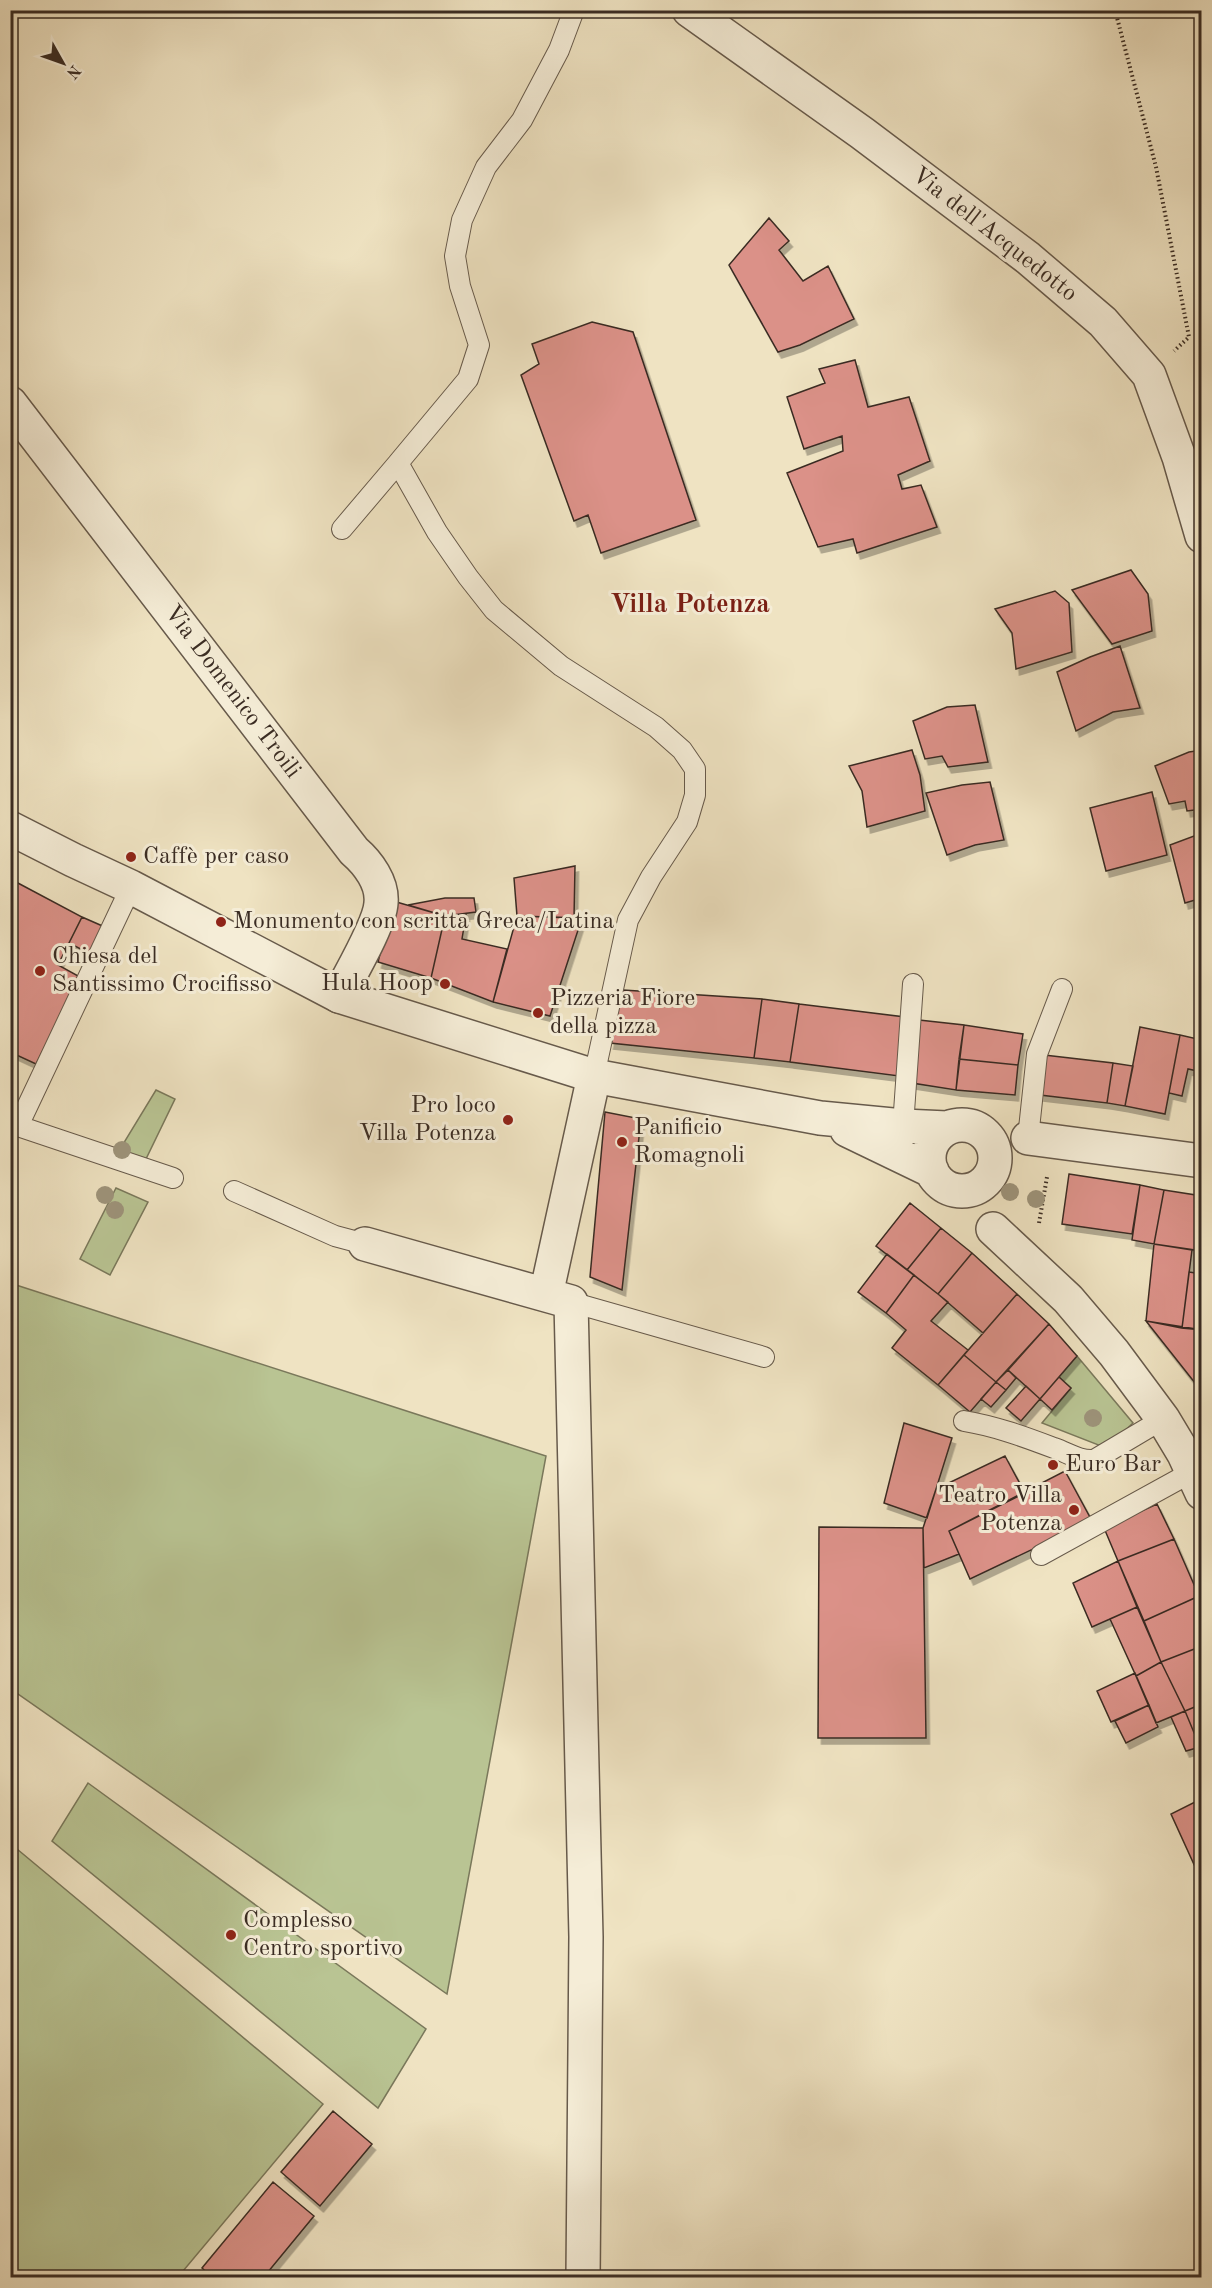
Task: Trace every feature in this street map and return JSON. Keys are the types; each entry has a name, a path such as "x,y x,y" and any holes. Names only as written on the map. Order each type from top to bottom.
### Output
{"street":[{"name":"Via dell'Acquedotto","path":"689,10 862,133 1028,258 1103,322 1149,375 1179,456 1202,536"},
{"name":"Via Domenico Troili","path":"10,403 354,851 366,861 378,882 381,902 375,924 339,996"},
{"path":"10,828 131,887 339,996 594,1076 820,1118 946,1128 965,1124 981,1130 1028,1138 1202,1161"},
{"path":"583,2277 586,1937 558,1299 594,1076"},
{"path":"820,1118 893,1150 941,1180 966,1191 989,1175 1006,1153 1028,1138"},
{"path":"946,1128 936,1137 930,1149 929,1160 941,1180 1068,1299 1114,1353 1163,1419 1197,1482"},
{"path":"981,1130 989,1137 996,1156 981,1201 984,1214 993,1229"},
{"path":"364,1244 558,1299"}],"lane":[{"path":"342,529 468,379 479,345 460,286 455,256 462,220 486,167 522,120 533,100 559,50 574,10"},
{"path":"398,463 437,532 494,610 561,666 656,727 682,750 695,769 695,795 687,822 651,877 628,920 594,1076"},
{"path":"131,887 18,1126 173,1178"},
{"path":"903,1126 913,984"},
{"path":"1028,1138 1037,1054 1062,989"},
{"path":"234,1191 334,1236 364,1244"},
{"path":"558,1299 764,1357"},
{"path":"964,1421 986,1424 1064,1451 1081,1460 1094,1460 1163,1419"},
{"path":"1041,1555 1197,1482"}],"path":[{"path":"1115,10 1156,167 1189,337 1149,375"},
{"path":"1038,1226 1049,1167"}],"green space":[{"path":"156,1090 175,1099 144,1163 117,1154"},
{"path":"116,1188 148,1202 110,1275 80,1259"},
{"path":"13,1284 546,1456 447,1994 11,1689 10,1287"},
{"path":"1077,1356 1133,1423 1106,1448 1042,1423 1071,1388 1059,1377"},
{"name":"Complesso Centro sportivo","path":"88,1783 426,2029 378,2108 52,1841"},
{"path":"11,1844 323,2104 178,2277 11,2277"}],"building":[{"path":"769,218 789,241 779,250 803,281 828,266 854,319 800,345 778,352 729,265"},
{"path":"592,322 633,332 696,520 601,553 588,515 574,521 521,375 539,364 532,344"},
{"path":"855,360 868,407 909,397 930,461 898,475 902,489 921,485 937,527 857,553 853,539 818,547 787,473 843,451 842,436 804,449 787,397 825,383 819,369"},
{"path":"1131,570 1148,594 1152,631 1112,644 1072,590"},
{"path":"1055,591 1069,603 1072,652 1016,669 1012,633 995,609"},
{"path":"1120,646 1140,708 1113,712 1076,731 1057,672"},
{"path":"975,705 988,762 948,767 942,756 925,759 913,721 947,707"},
{"path":"912,750 920,775 925,811 867,827 862,791 849,766"},
{"path":"1202,750 1202,809 1187,811 1185,801 1169,804 1155,766 1189,752"},
{"path":"990,782 1004,840 975,845 947,855 926,793"},
{"path":"1152,792 1167,855 1106,871 1090,808"},
{"path":"1202,833 1202,898 1185,903 1170,845"},
{"path":"575,866 574,918 517,916 514,878"},
{"name":"Chiesa del Santissimo Crocifisso","path":"16,882 82,917 58,965 80,977 36,1064 10,1052 10,892"},
{"path":"445,898 474,898 476,912 445,916 408,905"},
{"path":"393,901 445,916 431,978 378,962"},
{"path":"466,915 462,939 507,949 493,1002 431,978 445,916"},
{"path":"517,916 582,918 550,1016 493,1002"},
{"path":"82,917 107,928 94,956 69,943"},
{"path":"623,990 762,999 754,1058 610,1043"},
{"path":"762,999 799,1004 790,1062 754,1058"},
{"path":"799,1004 905,1017 899,1076 790,1062"},
{"path":"919,1020 964,1025 956,1090 912,1083"},
{"path":"964,1025 1023,1034 1018,1065 959,1059"},
{"path":"1140,1027 1180,1035 1165,1114 1125,1106"},
{"path":"1180,1035 1202,1040 1202,1072 1188,1069 1182,1096 1169,1093"},
{"path":"1044,1055 1113,1063 1107,1103 1040,1095"},
{"path":"959,1059 1018,1065 1015,1095 956,1090"},
{"path":"1113,1063 1133,1066 1125,1106 1107,1103"},
{"path":"605,1112 641,1119 622,1290 590,1277"},
{"path":"1069,1174 1140,1185 1132,1234 1062,1224"},
{"path":"1140,1185 1164,1190 1154,1244 1132,1240"},
{"path":"1164,1190 1202,1196 1202,1251 1154,1244"},
{"path":"910,1203 941,1228 907,1270 876,1246"},
{"path":"941,1228 972,1253 938,1294 907,1270"},
{"path":"1154,1244 1192,1250 1182,1328 1146,1321"},
{"path":"972,1253 1017,1294 983,1333 938,1294"},
{"path":"887,1254 914,1275 886,1313 858,1292"},
{"path":"1189,1272 1202,1274 1202,1330 1182,1328"},
{"path":"914,1275 948,1302 931,1321 968,1350 938,1385 892,1348 906,1330 886,1313"},
{"path":"1017,1294 1049,1324 996,1382 964,1355"},
{"path":"1146,1321 1202,1330 1202,1386 1199,1388"},
{"path":"1049,1324 1077,1356 1040,1399 1008,1370"},
{"path":"964,1355 996,1382 970,1412 938,1385"},
{"path":"1008,1370 1016,1378 1006,1390 996,1382"},
{"path":"1059,1377 1071,1388 1052,1410 1040,1399"},
{"path":"996,1382 1006,1390 991,1407 981,1399"},
{"path":"1026,1386 1040,1399 1021,1421 1006,1408"},
{"path":"904,1423 952,1438 927,1518 884,1503"},
{"path":"1005,1456 1025,1493 949,1531 959,1554 924,1568 923,1528 936,1489"},
{"path":"1065,1471 1092,1521 970,1579 949,1531"},
{"path":"1157,1504 1174,1539 1118,1561 1104,1528"},
{"path":"819,1527 923,1528 926,1738 818,1738"},
{"path":"1174,1539 1199,1596 1144,1621 1118,1561"},
{"path":"1118,1561 1137,1607 1092,1627 1073,1583"},
{"path":"1199,1596 1202,1603 1202,1646 1161,1662 1144,1621"},
{"path":"1137,1607 1161,1662 1136,1676 1110,1619"},
{"path":"1202,1646 1202,1704 1185,1711 1161,1662"},
{"path":"1161,1662 1185,1711 1156,1723 1136,1676"},
{"path":"1135,1673 1149,1705 1111,1722 1097,1691"},
{"path":"1202,1704 1202,1746 1200,1747 1185,1711"},
{"path":"1149,1705 1158,1727 1126,1743 1115,1721"},
{"path":"1185,1711 1200,1747 1186,1751 1171,1717"},
{"path":"1201,1799 1202,1869 1197,1871 1171,1814"},
{"path":"333,2111 372,2144 320,2206 281,2172"},
{"path":"273,2182 314,2216 263,2278 213,2278 202,2268"}],"place":[{"name":"Caffè per caso","path":"131,857"},
{"name":"Monumento con scritta Greca/Latina","path":"221,922"},
{"name":"Chiesa del Santissimo Crocifisso","path":"40,971"},
{"name":"Hula Hoop","path":"445,984"},
{"name":"Pizzeria Fiore della pizza","path":"538,1013"},
{"name":"Pro loco Villa Potenza","path":"508,1120"},
{"name":"Panificio Romagnoli","path":"622,1142"},
{"name":"Euro Bar","path":"1053,1465"},
{"name":"Teatro Villa Potenza","path":"1074,1510"},
{"name":"Complesso Centro sportivo","path":"231,1935"}],"district":[{"name":"Villa Potenza","path":"690,604"}]}
